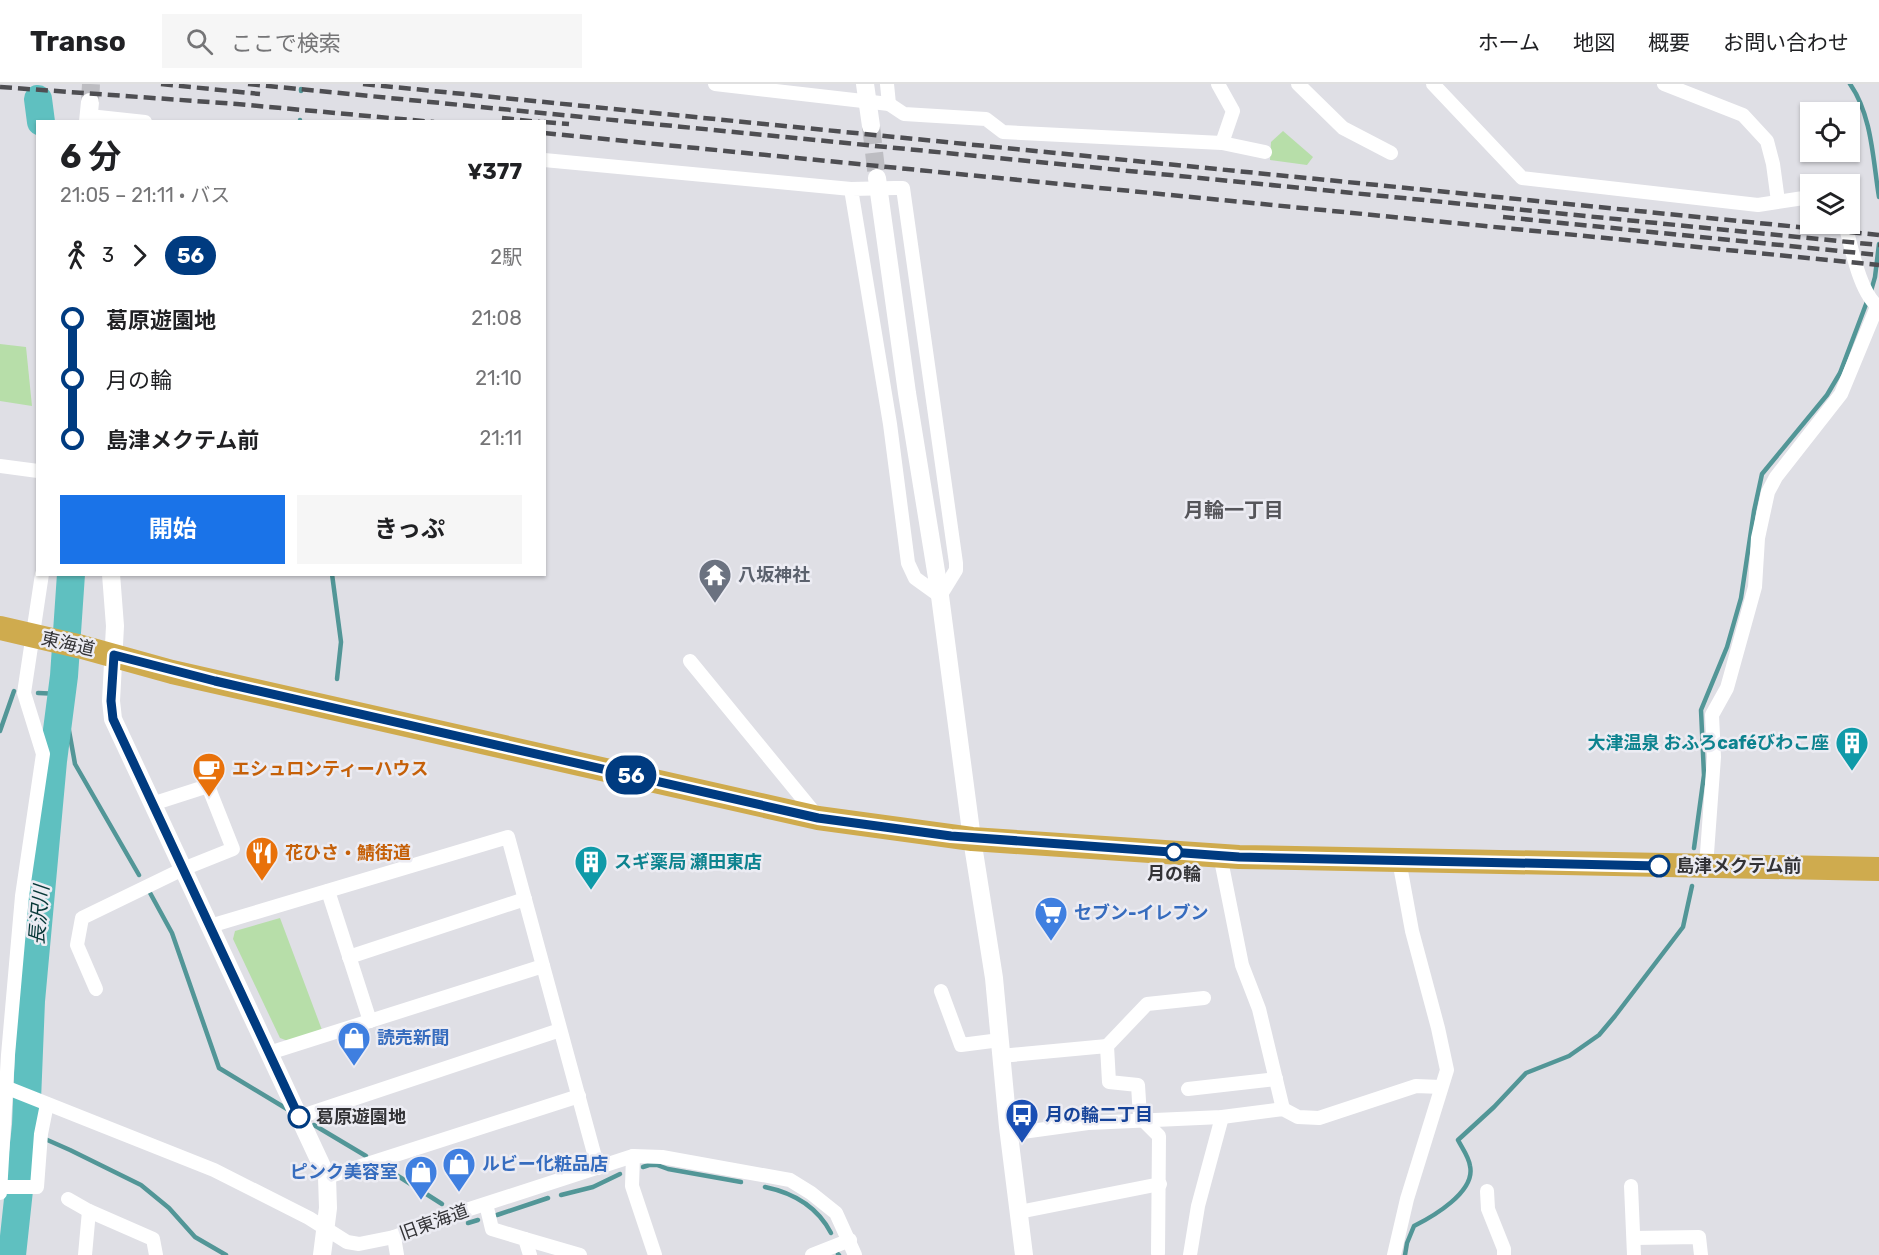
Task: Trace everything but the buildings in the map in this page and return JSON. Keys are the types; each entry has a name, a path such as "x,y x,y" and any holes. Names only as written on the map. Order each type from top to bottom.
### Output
{"highway":[{"name":"東海道","path":"0,628 184,674 818,818 972,839 1220,855 1879,869"}],"street":[{"path":"715,84 843,94 887,103 904,114 986,119 1003,132 1222,143 1265,152"},
{"path":"865,84 870,126"},
{"path":"887,84 887,103"},
{"path":"1218,84 1233,111 1222,143"},
{"path":"1298,84 1343,128 1390,153"},
{"path":"1433,84 1522,178 1758,205 1800,198"},
{"path":"1664,84 1743,115 1767,141 1778,201"},
{"path":"89,113 133,120"},
{"path":"546,160 856,188 903,188 956,562 956,570 940,596"},
{"path":"877,178 906,393 940,596 972,839 994,978 1009,1134 1024,1255"},
{"path":"856,188 908,563 915,578 940,596"},
{"path":"1706,867 1713,757 1712,715 1727,688 1755,587 1758,538 1768,492 1776,477 1841,394 1874,302 1859,274 1848,234"},
{"path":"0,466 36,471"},
{"path":"0,1193 4,1087 22,896 43,754 24,693 44,638 42,576"},
{"path":"111,576 115,626 111,701 113,719 327,1177 328,1208 322,1255"},
{"path":"690,661 818,818"},
{"path":"96,990 77,945 82,918 183,869 233,849 208,786 152,804"},
{"path":"210,926 508,837 598,1168"},
{"path":"1220,855 1242,965 1259,1009 1283,1109"},
{"path":"1394,1255 1407,1199 1447,1070 1412,931 1399,860"},
{"path":"328,891 370,1021"},
{"path":"349,957 525,899"},
{"path":"269,1053 543,966"},
{"path":"1251,988 1265,984"},
{"path":"941,991 961,1045 1000,1048 1107,1046 1147,1005 1204,998"},
{"path":"299,1117 560,1030"},
{"path":"1107,1046 1108,1082 1138,1085 1140,1117 1159,1136 1158,1253"},
{"path":"1188,1089 1276,1078"},
{"path":"1009,1134 1088,1122 1222,1117 1283,1109 1298,1118 1319,1118 1416,1086 1441,1087"},
{"name":"旧東海道","path":"4,1087 214,1170 309,1218 347,1242 371,1243 394,1237 451,1215 633,1156 662,1156 790,1180 836,1213 855,1255"},
{"path":"327,1177 579,1096"},
{"path":"0,1187 36,1187 41,1134 47,1104"},
{"path":"1190,1255 1198,1206 1222,1117"},
{"path":"633,1156 632,1186 655,1255"},
{"path":"1019,1212 1160,1184"},
{"path":"1631,1186 1634,1255"},
{"path":"1487,1191 1488,1209 1504,1249 1504,1255"},
{"path":"68,1199 88,1211 153,1239 156,1255"},
{"path":"486,1204 492,1228 580,1255"},
{"path":"85,1255 88,1211"},
{"path":"394,1237 397,1255"},
{"path":"1634,1238 1700,1237 1701,1255"},
{"path":"525,1239 530,1255"},
{"path":"812,1255 850,1240"}],"green space":[{"path":"1283,131 1313,157 1307,165 1270,160 1271,142"},
{"path":"0,344 26,347 32,406 0,401"},
{"path":"280,918 322,1030 288,1041 280,1038 233,939 235,931"}],"waterway":[{"path":"1850,84 1867,124 1879,197"},
{"name":"長沢川","path":"38,99 41,120"},
{"path":"1871,291 1879,244"},
{"path":"1694,848 1704,775 1701,710 1727,647 1741,598 1762,474 1827,395 1840,373 1868,299"},
{"name":"長沢川","path":"12,1255 26,1125 31,1001 53,761 64,676 71,576"},
{"path":"332,576 341,642 337,679"},
{"path":"0,731 14,691"},
{"path":"38,693 61,694"},
{"path":"61,700 75,764 139,875"},
{"path":"1405,1255 1414,1226 1441,1210 1460,1194 1466,1185 1470,1176 1470,1166 1458,1140 1526,1073 1569,1056 1599,1035 1683,927 1692,886"},
{"path":"149,891 172,933 219,1068 287,1109"},
{"path":"314,1125 366,1156"},
{"path":"18,1127 141,1185 169,1208 195,1237 226,1255"},
{"path":"643,1167 657,1165 741,1182"},
{"path":"387,1169 442,1204"},
{"path":"561,1195 593,1187 620,1174"},
{"path":"765,1187 786,1193 804,1202 819,1215 831,1233"},
{"path":"497,1215 548,1198"},
{"path":"468,1223 478,1220"}],"tunnel":[{"path":"90,102 91,84"},
{"path":"871,126 877,178"}],"railway":[{"path":"161,84 260,94"},
{"path":"248,84 1879,245"},
{"path":"363,84 1879,235"},
{"path":"0,87 237,104 412,120"},
{"path":"502,118 521,120"},
{"path":"546,122 569,124"},
{"path":"546,133 1879,265"},
{"path":"1503,217 1879,255"}],"bus line":[{"name":"56","path":"299,1117 113,719 111,701 114,655 172,672 818,818 972,839 1239,857 1659,866"}],"place":[{"name":"八坂神社","path":"715,604"},
{"name":"大津温泉 おふろcaféびわこ座","path":"1852,772"},
{"name":"エシュロンティーハウス","path":"209,798"},
{"name":"月の輪","path":"1174,852"},
{"name":"島津メクテム前","path":"1659,866"},
{"name":"花ひさ・鯖街道","path":"262,882"},
{"name":"スギ薬局 瀬田東店","path":"591,891"},
{"name":"セブン-イレブン","path":"1051,942"},
{"name":"読売新聞","path":"354,1067"},
{"name":"葛原遊園地","path":"299,1117"},
{"name":"月の輪二丁目","path":"1022,1144"},
{"name":"ルビー化粧品店","path":"459,1193"},
{"name":"ピンク美容室","path":"421,1201"}],"district":[{"name":"月輪一丁目","path":"1234,510"}]}
